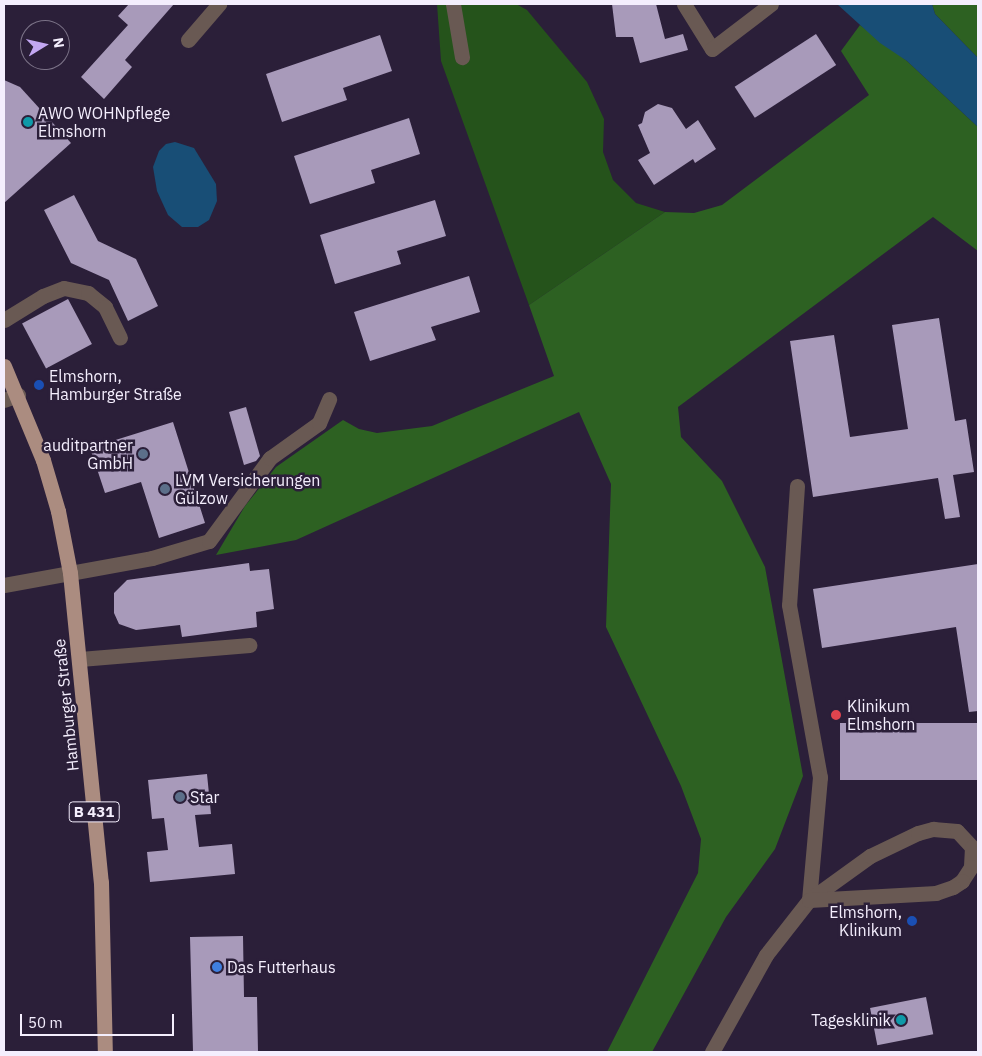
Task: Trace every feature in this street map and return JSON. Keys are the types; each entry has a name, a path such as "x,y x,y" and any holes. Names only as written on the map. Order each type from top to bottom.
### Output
{"main road":[{"name":"Hamburger Straße","path":"4,366 18,395 58,511 70,573 101,882 106,1052"}],"street":[{"path":"188,40 219,4"},
{"path":"453,4 462,57"},
{"path":"684,4 712,49 771,4"},
{"path":"4,320 44,296 64,288 88,293 105,307 120,338"},
{"path":"4,400 18,395"},
{"path":"4,585 152,558 209,541 270,458 319,424 330,399"},
{"path":"797,486 789,605 820,777 809,900"},
{"path":"80,659 249,644"},
{"path":"712,1052 766,955 809,900 870,856 918,833 933,830 957,831 972,847 971,867 953,887 936,893 809,900"}],"green space":[{"path":"437,4 516,4 527,10 587,82 604,119 603,152 613,180 636,203 665,212 529,305 441,61"},
{"path":"932,4 978,4 978,58 935,14"},
{"path":"860,25 907,61 978,127 978,251 933,217 678,407 681,437 722,481 765,567 803,776 775,849 726,917 652,1052 607,1052 698,873 701,839 681,786 606,627 611,484 579,412 296,540 216,555 245,506 276,467 343,420 359,429 377,433 432,426 554,376 529,305 665,212 694,213 722,205 869,95 841,51"}],"water":[{"path":"837,4 932,4 935,14 978,58 978,127 907,61 880,43"},
{"path":"175,142 194,148 216,184 217,201 209,220 198,227 182,227 168,215 157,191 153,167 159,151 166,144"}],"building":[{"path":"129,4 174,4 125,60 132,67 104,99 81,77 128,25 118,16"},
{"path":"612,4 656,4 665,39 683,34 688,50 640,63 633,37 616,37"},
{"path":"816,34 836,65 755,118 735,87"},
{"path":"380,35 392,71 343,88 347,100 282,122 266,74"},
{"name":"AWO WOHNpflege Elmshorn","path":"4,80 20,87 71,143 4,203"},
{"path":"658,104 672,108 686,129 698,120 716,149 695,163 693,159 654,185 638,160 650,153 638,125 642,123 645,112"},
{"path":"409,118 420,154 371,170 375,183 310,204 294,156"},
{"path":"74,195 98,241 136,259 158,306 128,321 109,280 71,263 44,210"},
{"path":"435,200 446,236 397,251 401,264 335,284 320,235"},
{"path":"469,276 480,312 431,327 436,340 370,361 354,312"},
{"path":"68,299 92,344 46,368 22,323"},
{"path":"939,318 955,421 966,419 974,472 953,475 960,517 945,519 938,478 813,497 790,341 834,335 850,437 908,429 892,325"},
{"path":"246,407 260,456 256,461 244,465 229,412"},
{"path":"173,422 205,523 159,538 141,482 105,493 90,448"},
{"path":"249,563 250,571 269,569 274,609 256,612 257,627 182,637 180,625 136,630 119,624 114,613 114,593 127,580"},
{"path":"978,564 978,711 969,712 956,627 822,648 813,589"},
{"path":"840,723 978,723 978,780 840,780"},
{"path":"207,774 211,814 195,815 199,847 232,844 235,874 150,882 147,852 168,850 164,818 152,819 148,780"},
{"name":"Das Futterhaus","path":"243,936 244,997 257,997 258,1052 193,1052 190,937"},
{"name":"Tagesklinik","path":"926,997 933,1034 877,1045 870,1008"}],"place":[{"name":"AWO WOHNpflege Elmshorn","path":"28,122"},
{"name":"Elmshorn, Hamburger Straße","path":"39,385"},
{"name":"auditpartner GmbH","path":"143,454"},
{"name":"LVM Versicherungen Gülzow","path":"165,489"},
{"name":"Klinikum Elmshorn","path":"836,715"},
{"name":"Star","path":"180,797"},
{"name":"Elmshorn, Klinikum","path":"912,921"},
{"name":"Das Futterhaus","path":"217,967"},
{"name":"Tagesklinik","path":"901,1020"}]}
